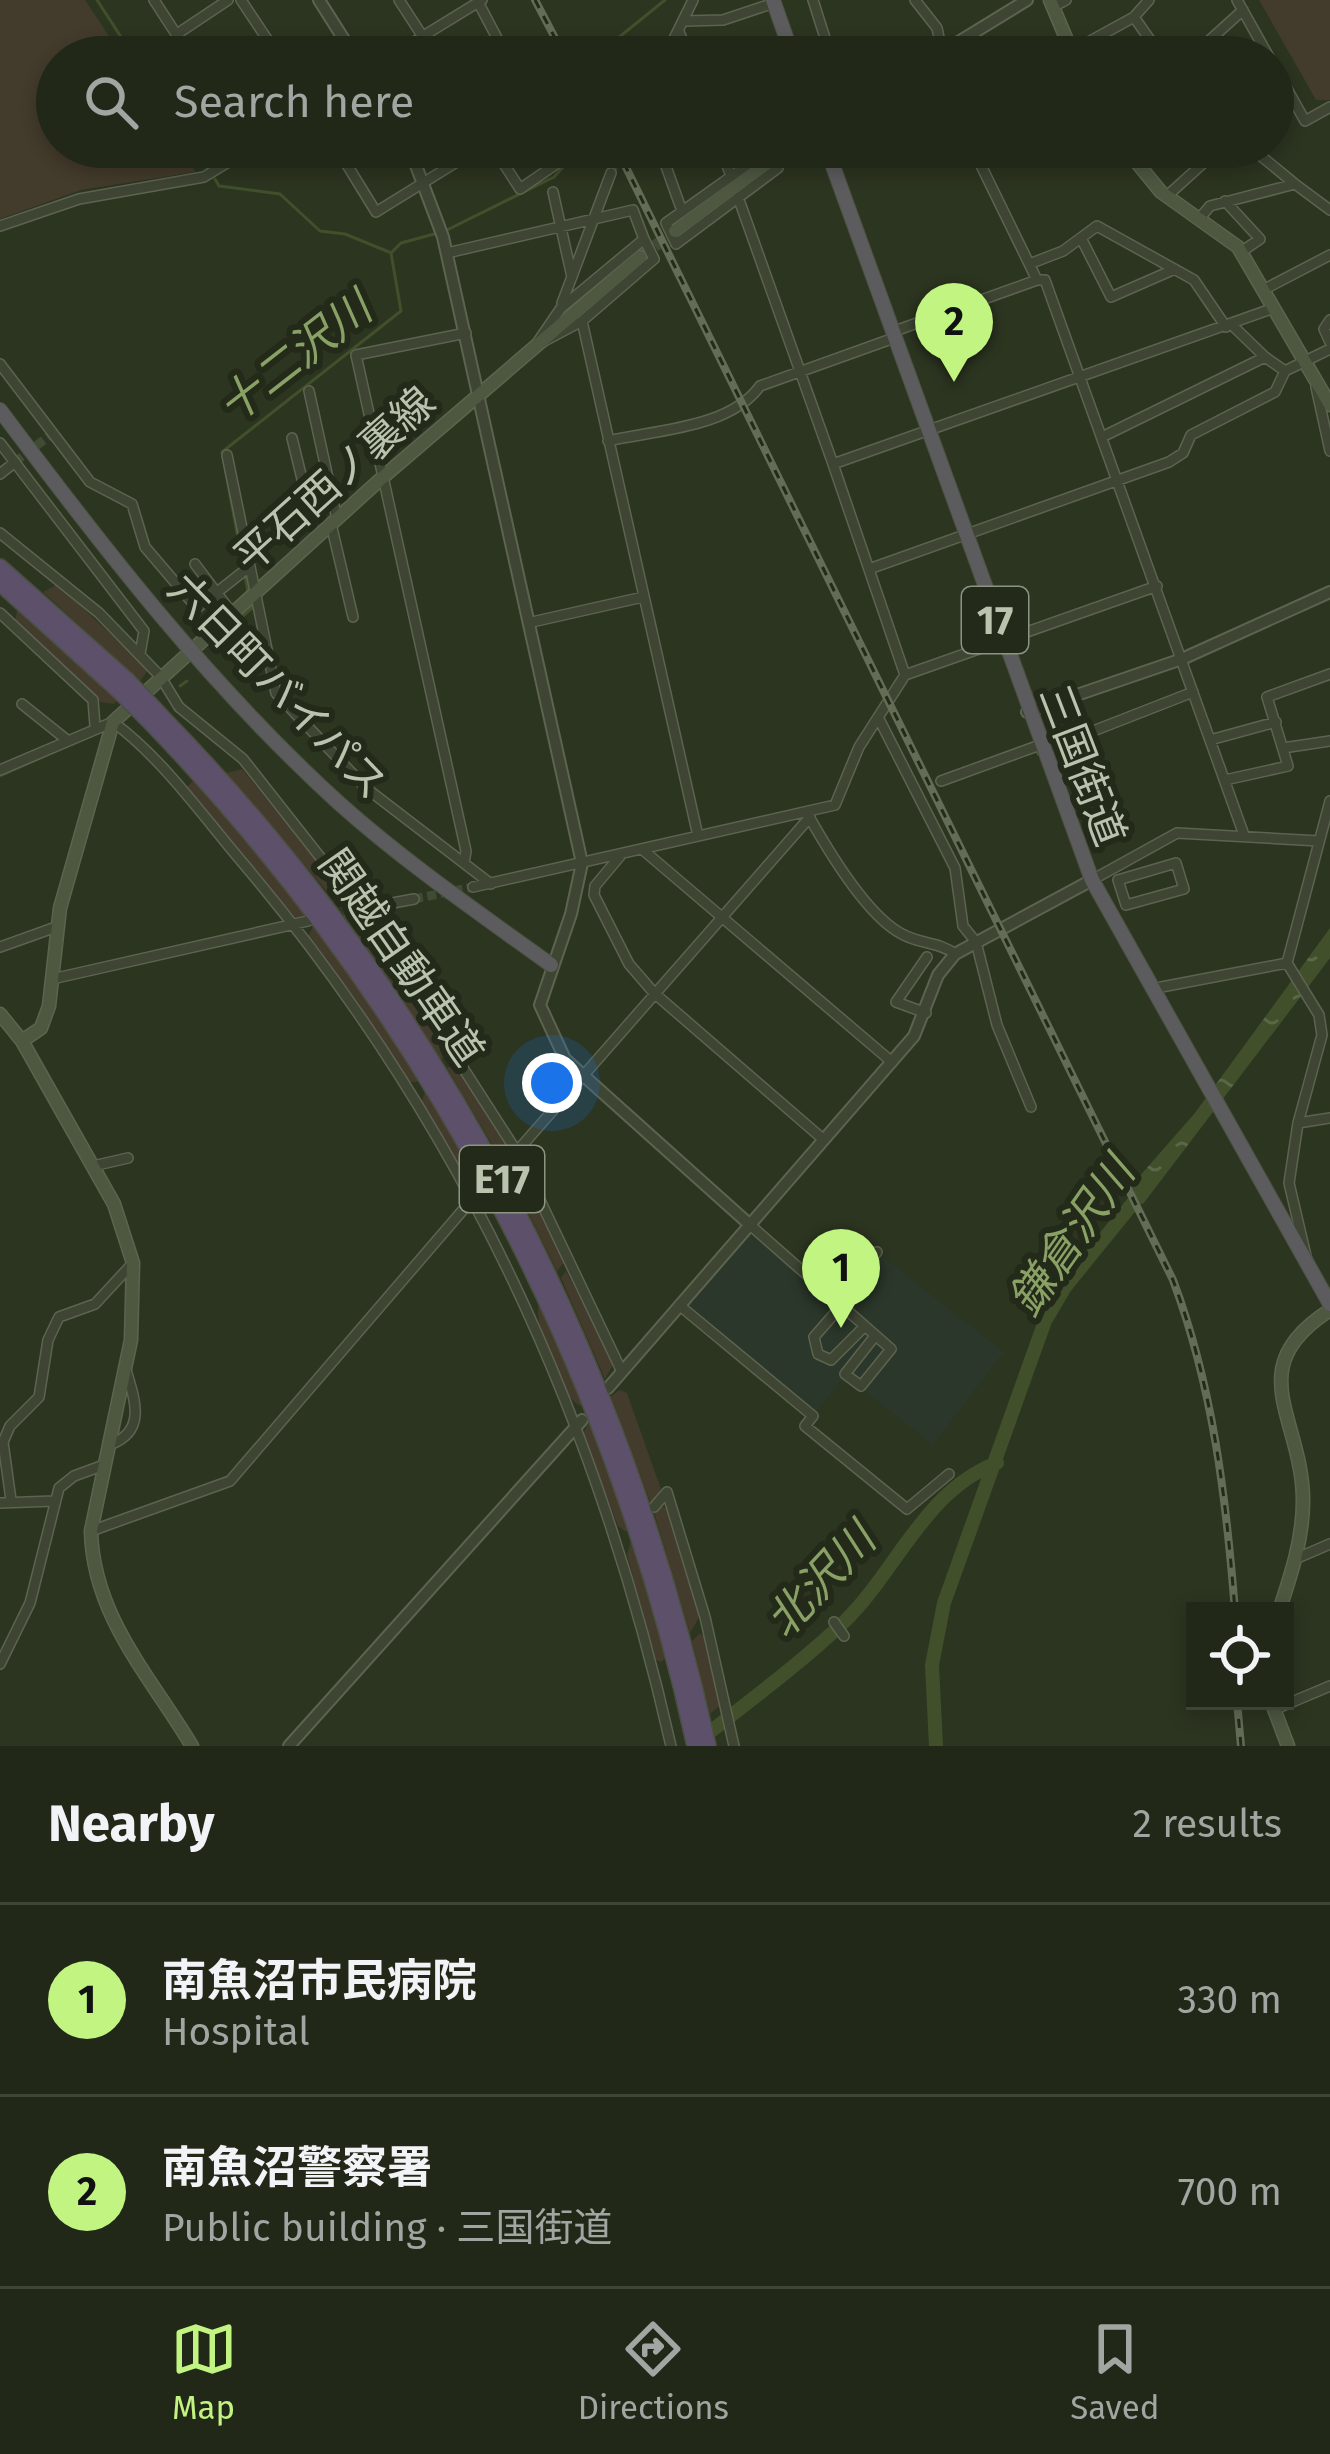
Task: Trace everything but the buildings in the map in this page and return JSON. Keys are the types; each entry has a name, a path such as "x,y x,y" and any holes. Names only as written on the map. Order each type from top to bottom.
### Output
{"highway":[{"path":"773,2 785,36"},
{"name":"三国街道","path":"833,168 1027,712 1092,880 1330,1307"},
{"name":"六日町バイパス","path":"0,410 189,650 345,808 551,965"},
{"name":"関越自動車道","path":"0,566 158,721 339,945 429,1078 504,1208 560,1325 612,1455 708,1746"},
{"name":"関越自動車道","path":"0,583 123,685"},
{"name":"関越自動車道","path":"695,1746 696,1720"}],"main road":[{"path":"1056,2 1067,36"},
{"path":"675,231 761,168"},
{"path":"1142,168 1167,196 1241,252 1330,405"},
{"name":"平石西ノ裏線","path":"113,722 383,477 640,256"},
{"path":"22,1041 41,1028 52,979 56,927 113,722"},
{"path":"0,1014 22,1041 94,1166 114,1204 133,1263 134,1306 91,1531 92,1569 106,1607 192,1746"},
{"path":"1282,1602 1295,1559 1301,1480 1280,1365 1297,1334 1330,1307"},
{"path":"1274,1710 1288,1746"}],"street":[{"path":"154,0 177,34 228,0"},
{"path":"241,0 265,36"},
{"path":"319,0 342,36"},
{"path":"399,0 423,35 480,1 497,36"},
{"path":"450,0 457,14"},
{"path":"677,36 693,0"},
{"path":"813,0 824,36"},
{"path":"915,0 937,28 937,36"},
{"path":"969,36 1027,0"},
{"path":"1098,36 1134,17 1149,0"},
{"path":"682,26 723,20 773,2"},
{"path":"1211,36 1240,5 1257,36"},
{"path":"1134,17 1147,36"},
{"path":"682,26 685,36"},
{"path":"1294,101 1305,121 1330,107"},
{"path":"0,226 80,199 204,177 218,168"},
{"path":"349,168 376,212 447,168"},
{"path":"419,168 443,237 466,333 582,863 572,914 540,1005 549,1034 582,1076 891,1348 861,1386 845,1374 875,1336"},
{"path":"506,168 520,189 550,168"},
{"path":"667,168 682,211"},
{"path":"727,168 730,176"},
{"path":"742,168 666,223 676,244 778,168"},
{"path":"983,168 1037,280"},
{"path":"1167,196 1196,168"},
{"path":"1276,168 1330,210"},
{"path":"535,346 561,308 611,173"},
{"path":"1198,219 1225,202 1295,184"},
{"path":"554,192 572,277"},
{"path":"738,197 905,675"},
{"path":"1225,202 1260,239 1241,252"},
{"path":"447,253 633,210 654,259 582,321 535,346"},
{"path":"1032,263 1097,226 1203,289 1229,327 1285,371"},
{"path":"1081,238 1111,297 1175,269"},
{"path":"561,308 644,239"},
{"path":"1263,290 1330,255"},
{"path":"608,441 719,416 750,400 760,386 1045,280 1121,481 1244,835"},
{"path":"832,464 1274,308"},
{"path":"869,569 1169,462 1183,453 1192,435 1275,392 1285,371 1330,345 1324,328 1330,320"},
{"path":"582,321 698,836"},
{"path":"464,863 356,355 466,333"},
{"path":"1104,436 1264,357"},
{"path":"0,364 90,482 132,504 145,547 197,608 244,571"},
{"path":"1312,376 1330,451"},
{"path":"309,391 352,617"},
{"path":"292,438 302,478 327,474"},
{"path":"0,443 144,631 140,654"},
{"path":"227,455 244,571 256,593 276,693 366,788 491,884"},
{"path":"0,474 15,462"},
{"path":"0,533 99,613 160,676 179,707 255,773 361,909 517,1151 622,1372"},
{"path":"195,564 232,613"},
{"path":"473,887 836,805 878,717 905,675 1157,586"},
{"path":"1027,712 1182,659 1330,592"},
{"path":"532,622 643,597"},
{"path":"0,613 93,700 95,726"},
{"path":"1225,781 1288,766 1270,691 1330,674"},
{"path":"941,781 1193,692"},
{"path":"22,704 68,740"},
{"path":"878,717 955,868 963,926 976,942 997,1025 1031,1107"},
{"path":"0,770 113,722 172,780 295,924 413,1093 478,1194 532,1302 621,1544 671,1746"},
{"path":"1210,740 1276,722"},
{"path":"1283,748 1330,741"},
{"path":"1307,1265 1306,1238 1289,1183 1298,1123 1322,1035 1309,996 1287,963 1330,801"},
{"path":"505,1165 808,815"},
{"path":"808,815 832,856 884,921 903,935 956,955"},
{"path":"608,1388 892,1062 926,1013 938,975 956,955 1177,833 1319,841"},
{"path":"643,850 892,1062"},
{"path":"1142,851 1148,872"},
{"path":"621,855 595,886 593,896 628,964 824,1140"},
{"path":"1176,862 1184,889 1126,904 1118,880 1148,872 1176,862"},
{"path":"361,909 414,899"},
{"path":"52,979 308,921"},
{"path":"0,947 56,927"},
{"path":"926,1013 896,1002 927,957"},
{"path":"1150,989 1287,963"},
{"path":"445,1061 456,1050"},
{"path":"413,1093 423,1085"},
{"path":"1298,1123 1330,1118"},
{"path":"94,1166 128,1158"},
{"path":"91,1531 230,1481 478,1194"},
{"path":"864,1327 831,1360 818,1354 814,1337 877,1252"},
{"path":"560,1274 571,1261"},
{"path":"54,1501 6,1501 3,1442 10,1426 39,1397 48,1340 59,1317 94,1304 133,1263"},
{"path":"679,1305 813,1416 805,1426 907,1509 949,1474"},
{"path":"109,1445 134,1426 138,1409 125,1367"},
{"path":"289,1746 578,1424"},
{"path":"0,1664 31,1603 59,1488 74,1476 104,1465"},
{"path":"654,1507 667,1492 705,1617 734,1746"},
{"path":"621,1544 631,1533"},
{"path":"1295,1559 1330,1544"},
{"path":"833,1622 844,1636"},
{"path":"1294,1698 1330,1686"}],"shaded area":[{"path":"0,0 85,0 109,36 36,36 36,168 193,168 195,172 81,190 0,219"},
{"path":"1259,0 1330,0 1330,100 1316,100 1294,61 1294,36 1280,36"},
{"path":"58,584 148,670 140,681 43,592"},
{"path":"17,610 117,701 100,702 15,622"},
{"path":"242,769 344,895 342,909 226,773"},
{"path":"194,780 308,916 294,918 185,789"},
{"path":"361,917 448,1052 441,1059 345,918"},
{"path":"314,925 420,1079 416,1082 409,1082 307,938"},
{"path":"458,1064 511,1150 502,1161 447,1068"},
{"path":"426,1089 480,1185 468,1184 421,1103"},
{"path":"519,1165 566,1260 557,1271 507,1170"},
{"path":"749,1224 836,1294 877,1252 1004,1352 933,1445 845,1376 813,1416 679,1305"},
{"path":"566,1271 614,1363 605,1379 561,1278"},
{"path":"540,1300 584,1403 581,1406 565,1389 549,1358 539,1323"},
{"path":"620,1390 627,1393 661,1489 651,1504 611,1396"},
{"path":"591,1420 629,1528 626,1532 618,1526 583,1433"},
{"path":"662,1506 671,1511 701,1614 690,1633 654,1512"},
{"path":"632,1537 667,1657 661,1662 656,1660 627,1555"},
{"path":"705,1635 723,1703 710,1714 692,1641"}],"water":[{"path":"1330,928 1330,958 1143,1204 1131,1186 1195,1113"}],"waterway":[{"path":"97,0 120,36"},
{"name":"十二沢川","path":"620,36 665,0"},
{"name":"十二沢川","path":"447,230 554,177 562,168"},
{"path":"215,179 219,186 280,194 320,231 345,234 389,252"},
{"name":"十二沢川","path":"392,252 401,243 438,233"},
{"name":"十二沢川","path":"248,592 222,452 401,311 391,253"},
{"name":"十二沢川","path":"224,647 236,622 252,608 250,602"},
{"name":"十二沢川","path":"180,686 187,681"},
{"name":"十二沢川","path":"0,776 69,745"},
{"name":"鎌倉沢川","path":"936,1746 932,1665 944,1603 1045,1321 1065,1287 1146,1187"},
{"name":"北沢川","path":"701,1739 845,1621 931,1511 972,1475 997,1463"}],"tunnel":[{"path":"611,173 613,168"},
{"path":"640,257 675,231"},
{"path":"15,462 53,433"},
{"path":"414,899 473,887"},
{"path":"330,916 361,909"}],"railway":[{"path":"535,0 554,36"},
{"path":"626,168 1173,1280 1216,1443 1234,1602"},
{"path":"1238,1710 1241,1746"}],"place":[{"name":"南魚沼警察署","path":"954,382"},
{"name":"南魚沼市民病院","path":"841,1328"}]}
